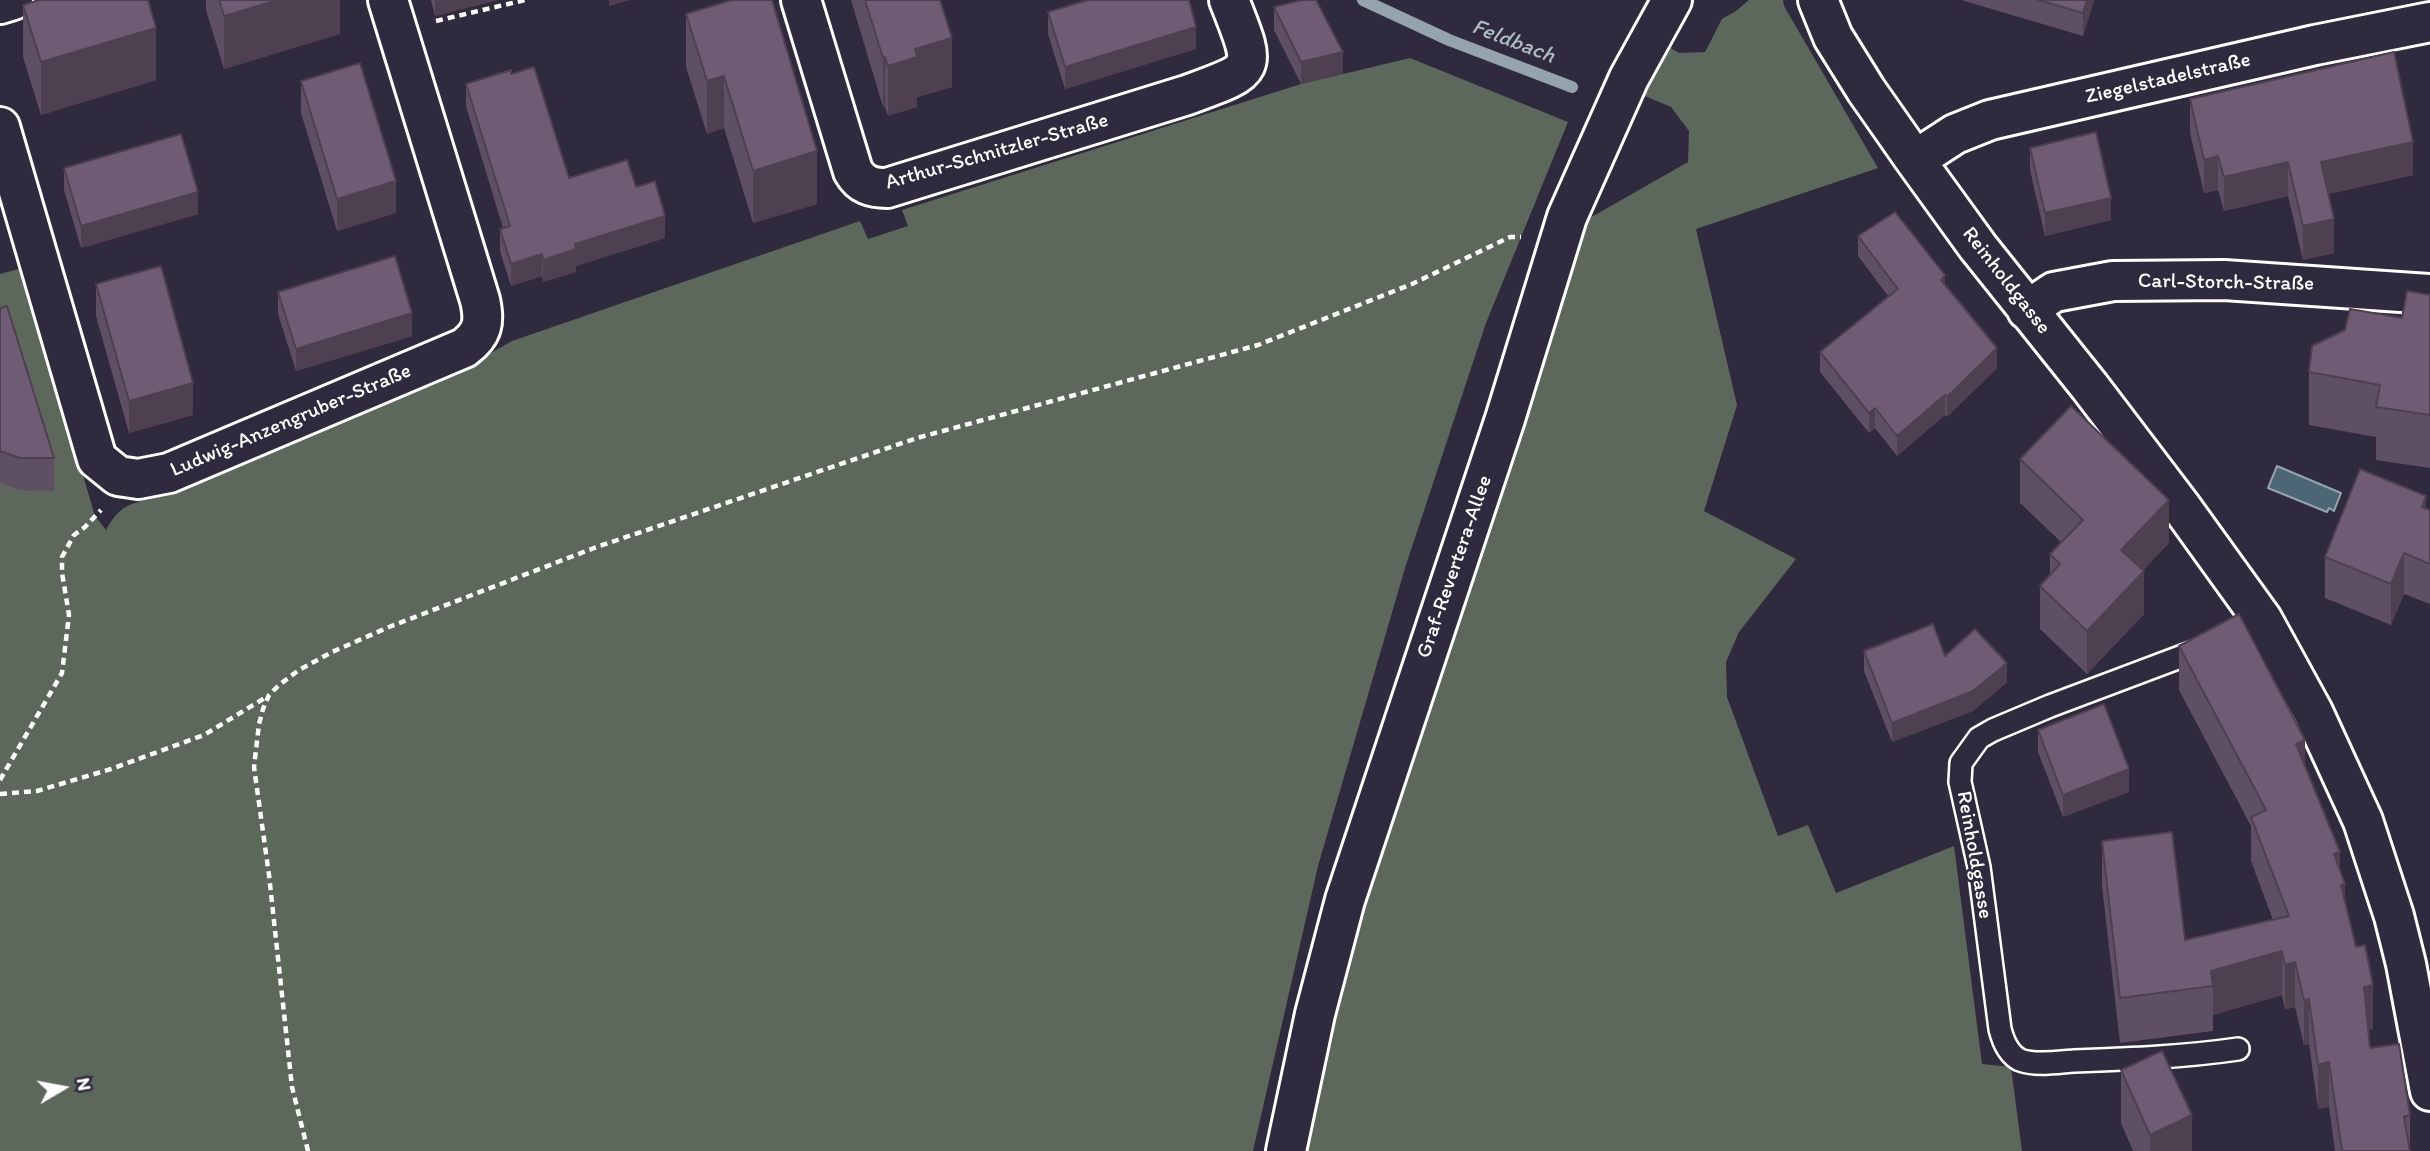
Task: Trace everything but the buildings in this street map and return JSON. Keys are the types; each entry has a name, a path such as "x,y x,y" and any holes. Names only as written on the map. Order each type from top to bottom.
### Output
{"street":[{"path":"0,4 13,0"},
{"name":"Arthur-Schnitzler-Straße","path":"801,0 853,171 865,184 887,188 1187,95 1233,78 1245,68 1248,55 1229,0"},
{"name":"Graf-Revertera-Allee","path":"1286,1151 1315,1014 1345,900 1505,419 1567,217 1629,78 1672,0"},
{"name":"Reinholdgasse","path":"1818,0 1833,37 1866,90 2027,310 2090,387 2182,508 2252,625 2313,712 2363,821 2400,940 2418,1017 2430,1091"},
{"name":"Ludwig-Anzengruber-Straße","path":"118,477 138,479 169,473 464,348 476,339 482,328 480,300 393,15"},
{"name":"Ziegelstadelstraße","path":"1915,160 1955,134 1990,120 2430,22"},
{"path":"0,127 89,437 97,458 118,477"},
{"name":"Carl-Storch-Straße","path":"2027,310 2054,292 2113,281 2224,280 2430,294"}],"lane":[{"name":"Reinholdgasse","path":"2221,641 1993,730 1979,738 1971,747 1961,763 1960,782 1979,866 2000,1029 2004,1044 2011,1053 2021,1060 2052,1062 2184,1057 2238,1049"}],"path":[{"path":"393,15 526,0"},
{"path":"0,794 37,791 111,769 204,735 269,695 299,670 332,652 426,612 594,548 917,438 1258,345 1412,284 1510,237 1524,237"},
{"path":"0,780 62,674 69,615 62,557 74,535 98,515 118,477"},
{"path":"269,695 257,735 255,786 269,875 292,1087 308,1151"}],"green space":[{"path":"1749,0 1783,0 1878,168 1696,229 1737,405 1704,511 1796,559 1739,632 1726,662 1727,697 1778,836 1808,825 1836,893 1954,846 1982,1064 2011,1067 2022,1151 1301,1151 1363,897 1512,417 1588,219 1688,162 1689,131 1671,107 1645,96 1667,46 1679,53 1705,52 1722,19"},
{"path":"1410,58 1568,122 1486,323 1405,568 1318,866 1253,1151 0,1151 0,274 22,268 95,516 106,530 116,515 131,504 438,383 512,341 860,221 868,239 908,226 902,210 1301,84"}],"water":[{"path":"2277,466 2341,493 2334,511 2329,508 2327,512 2268,488"}],"waterway":[{"name":"Feldbach","path":"1363,0 1449,40 1572,87"}]}
